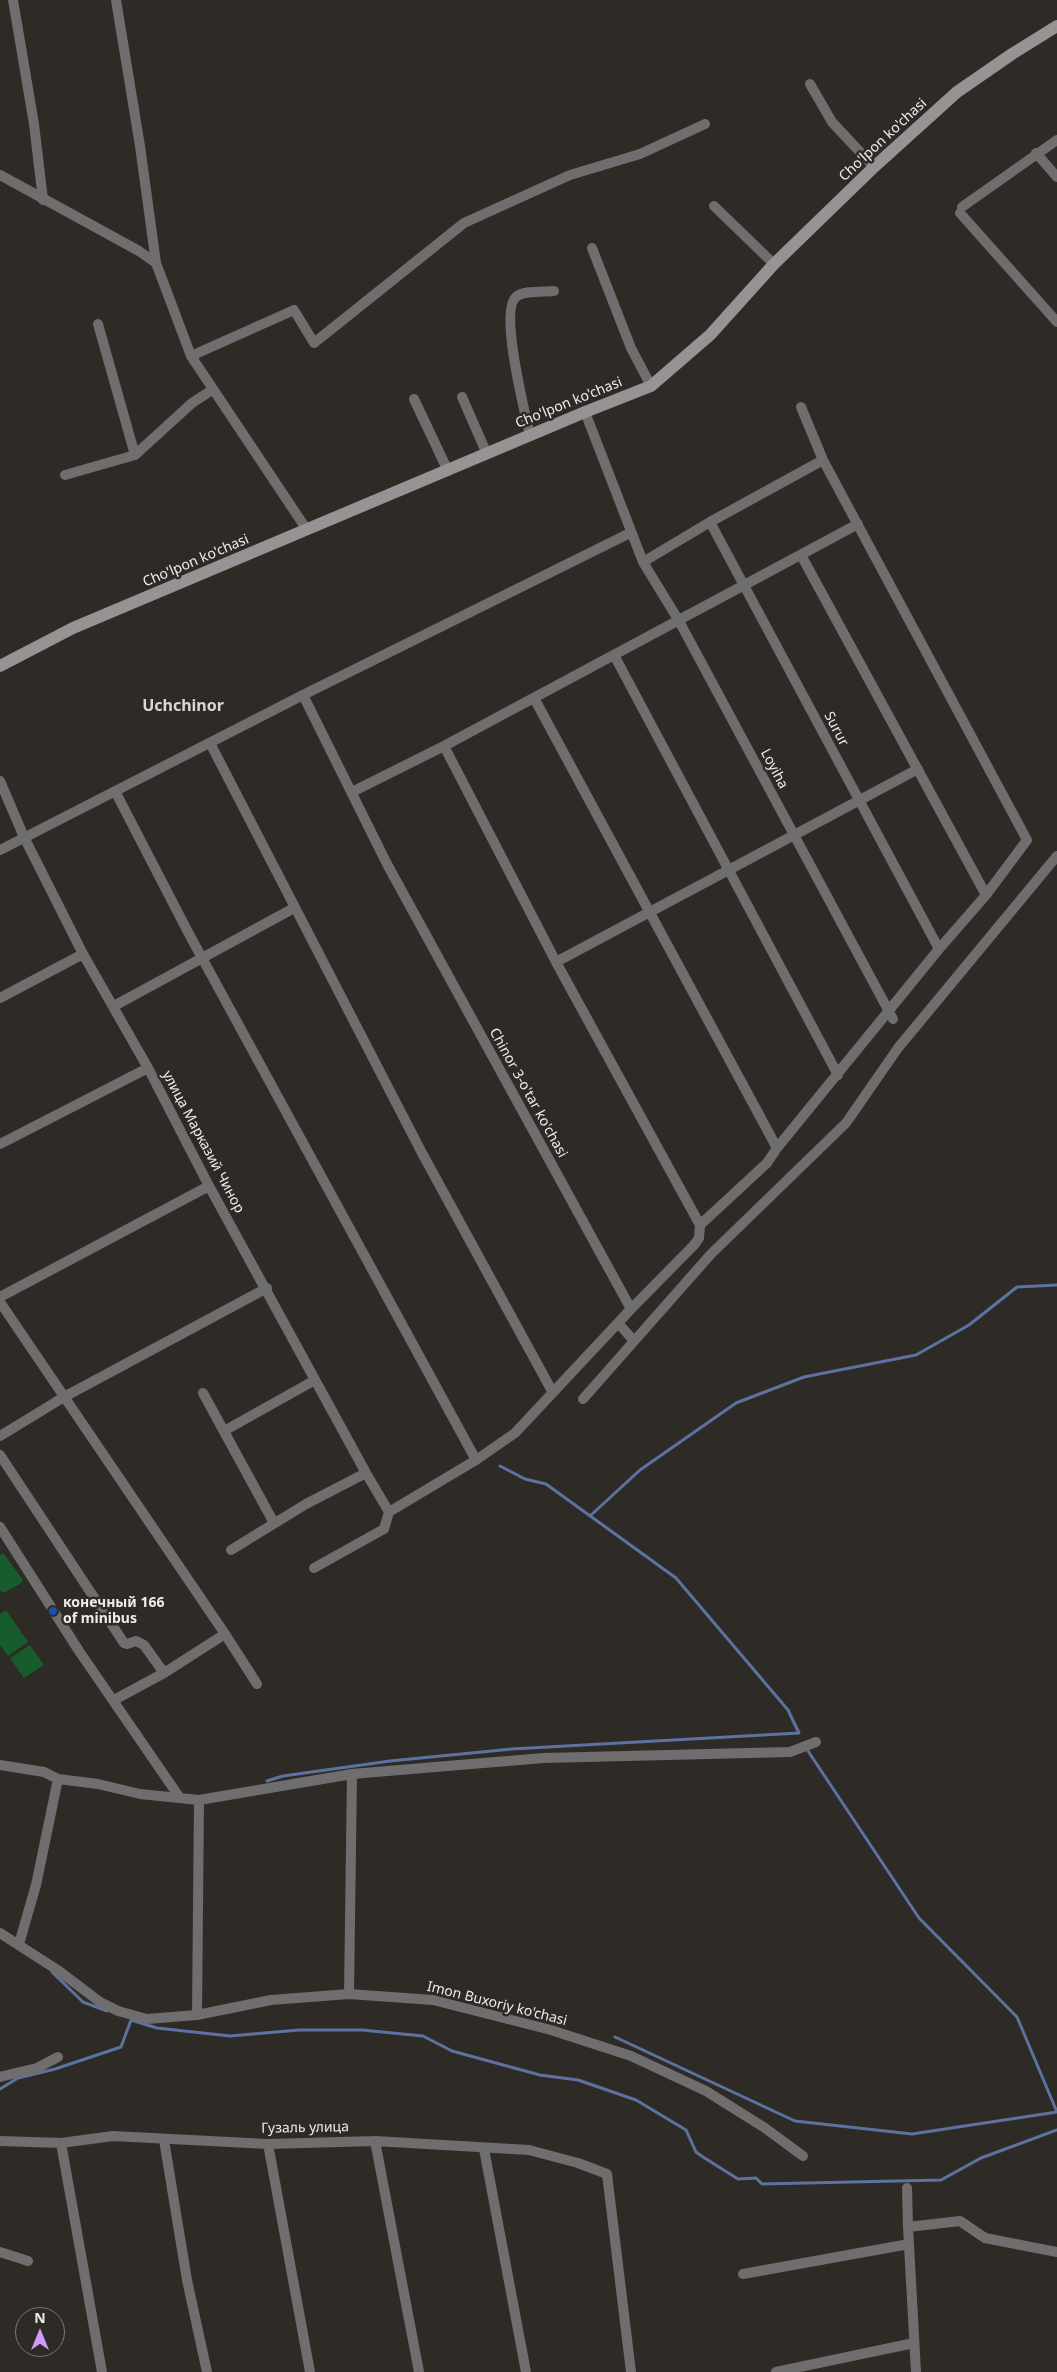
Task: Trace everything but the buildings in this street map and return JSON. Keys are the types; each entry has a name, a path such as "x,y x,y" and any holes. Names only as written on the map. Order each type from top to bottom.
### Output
{"main road":[{"name":"Cho'lpon ko'chasi","path":"0,666 73,628 585,412 651,386 710,335 774,264 957,92 1057,26"}],"street":[{"path":"13,0 34,124 43,200"},
{"path":"116,0 140,146 156,263 192,356 212,390 307,530"},
{"path":"810,84 832,122 874,168"},
{"path":"192,356 294,310 314,343 464,223 570,176 640,154 704,124"},
{"path":"1057,140 1036,153 961,210 1057,322"},
{"path":"1036,153 1057,177"},
{"path":"0,175 139,251 156,263"},
{"path":"714,206 774,264"},
{"path":"592,248 631,348 651,386"},
{"path":"530,436 510,333 510,311 515,298 520,294 554,291"},
{"path":"98,324 135,455"},
{"path":"65,475 135,455 192,403 212,390"},
{"path":"462,397 487,454"},
{"path":"414,400 448,471"},
{"path":"700,1225 767,1163 777,1148 890,1015 939,949 986,895 1027,840 823,460 801,407"},
{"name":"Loyiha","path":"585,412 630,533 643,562 679,621 890,1015"},
{"path":"643,562 710,522 823,460"},
{"name":"Surur","path":"710,522 939,949"},
{"path":"352,792 444,746 858,524"},
{"path":"0,850 303,695 630,533"},
{"path":"800,555 986,895"},
{"path":"614,655 838,1075"},
{"name":"Chinor 3-o'tar ko'chasi","path":"303,695 388,864 632,1309"},
{"path":"534,698 777,1148"},
{"path":"210,742 294,908 331,973 422,1153 552,1391"},
{"path":"314,1568 384,1529 389,1512 476,1460 515,1433 552,1391 699,1238 700,1225 556,962 444,746"},
{"path":"556,962 918,769"},
{"name":"улица Марказий Чинор","path":"0,781 24,837 83,954 114,1006 209,1186 389,1512"},
{"path":"115,791 202,957 476,1460"},
{"path":"583,1399 711,1254 846,1122 898,1048 1057,856"},
{"path":"114,1006 294,908"},
{"path":"0,998 83,954"},
{"path":"0,1144 148,1068"},
{"path":"0,1297 209,1186"},
{"path":"0,1436 64,1397 267,1288"},
{"path":"0,1302 4,1315 64,1397 257,1684"},
{"path":"618,1322 634,1341"},
{"path":"224,1431 315,1380"},
{"path":"203,1393 274,1523"},
{"path":"0,1454 124,1642 127,1644 136,1641 144,1645 164,1673"},
{"path":"231,1550 274,1523 366,1473"},
{"path":"0,1527 79,1651 180,1798"},
{"path":"114,1700 226,1636"},
{"path":"0,1765 44,1772 58,1779 98,1784 140,1794 199,1800 352,1774 544,1758 790,1752 816,1742"},
{"path":"349,1994 352,1774"},
{"path":"19,1944 36,1885 58,1779"},
{"path":"197,2015 199,1800"},
{"name":"Imon Buxoriy ko'chasi","path":"0,1933 19,1944 92,1997 118,2011 147,2019 197,2015 271,2000 349,1994 433,2000 551,2030 632,2056 726,2103 765,2128 803,2156"},
{"path":"0,2077 37,2068 58,2057"},
{"name":"Гузаль улица","path":"0,2141 60,2143 113,2136 268,2144 374,2141 484,2149 529,2150 578,2163 607,2174 631,2372"},
{"path":"164,2140 187,2280 207,2372"},
{"path":"374,2141 419,2372"},
{"path":"60,2143 102,2372"},
{"path":"268,2144 310,2372"},
{"path":"484,2149 526,2372"},
{"path":"907,2188 916,2372"},
{"path":"908,2227 960,2221 985,2238 1057,2252"},
{"path":"743,2274 909,2244"},
{"path":"0,2252 28,2261"},
{"path":"776,2372 914,2343"}],"green space":[{"path":"3,1553 23,1580 20,1584 3,1593 0,1590 0,1555"},
{"path":"6,1610 28,1642 8,1656 0,1645 0,1614"},
{"path":"30,1645 44,1665 24,1678 10,1658"}],"waterway":[{"path":"590,1516 640,1470 736,1403 804,1377 916,1355 969,1325 1017,1287 1057,1285"},
{"path":"267,1781 283,1776 390,1761 512,1749 799,1733 788,1710 676,1578 546,1484 525,1479 500,1466"},
{"path":"808,1751 919,1918 1017,2017 1057,2112"},
{"path":"52,1972 83,2002 107,2011"},
{"path":"0,2089 18,2078 55,2069 121,2047 131,2020 157,2028 230,2036 299,2030 362,2030 423,2036 452,2051 540,2075 578,2080 636,2100 686,2130 696,2152 703,2157 738,2179 756,2178 762,2184 941,2180 981,2158 1057,2130"},
{"path":"615,2037 795,2121 912,2134 1057,2112"}],"place":[{"name":"конечный 166 of minibus","path":"53,1611"}],"district":[{"name":"Uchchinor","path":"183,706"}]}
